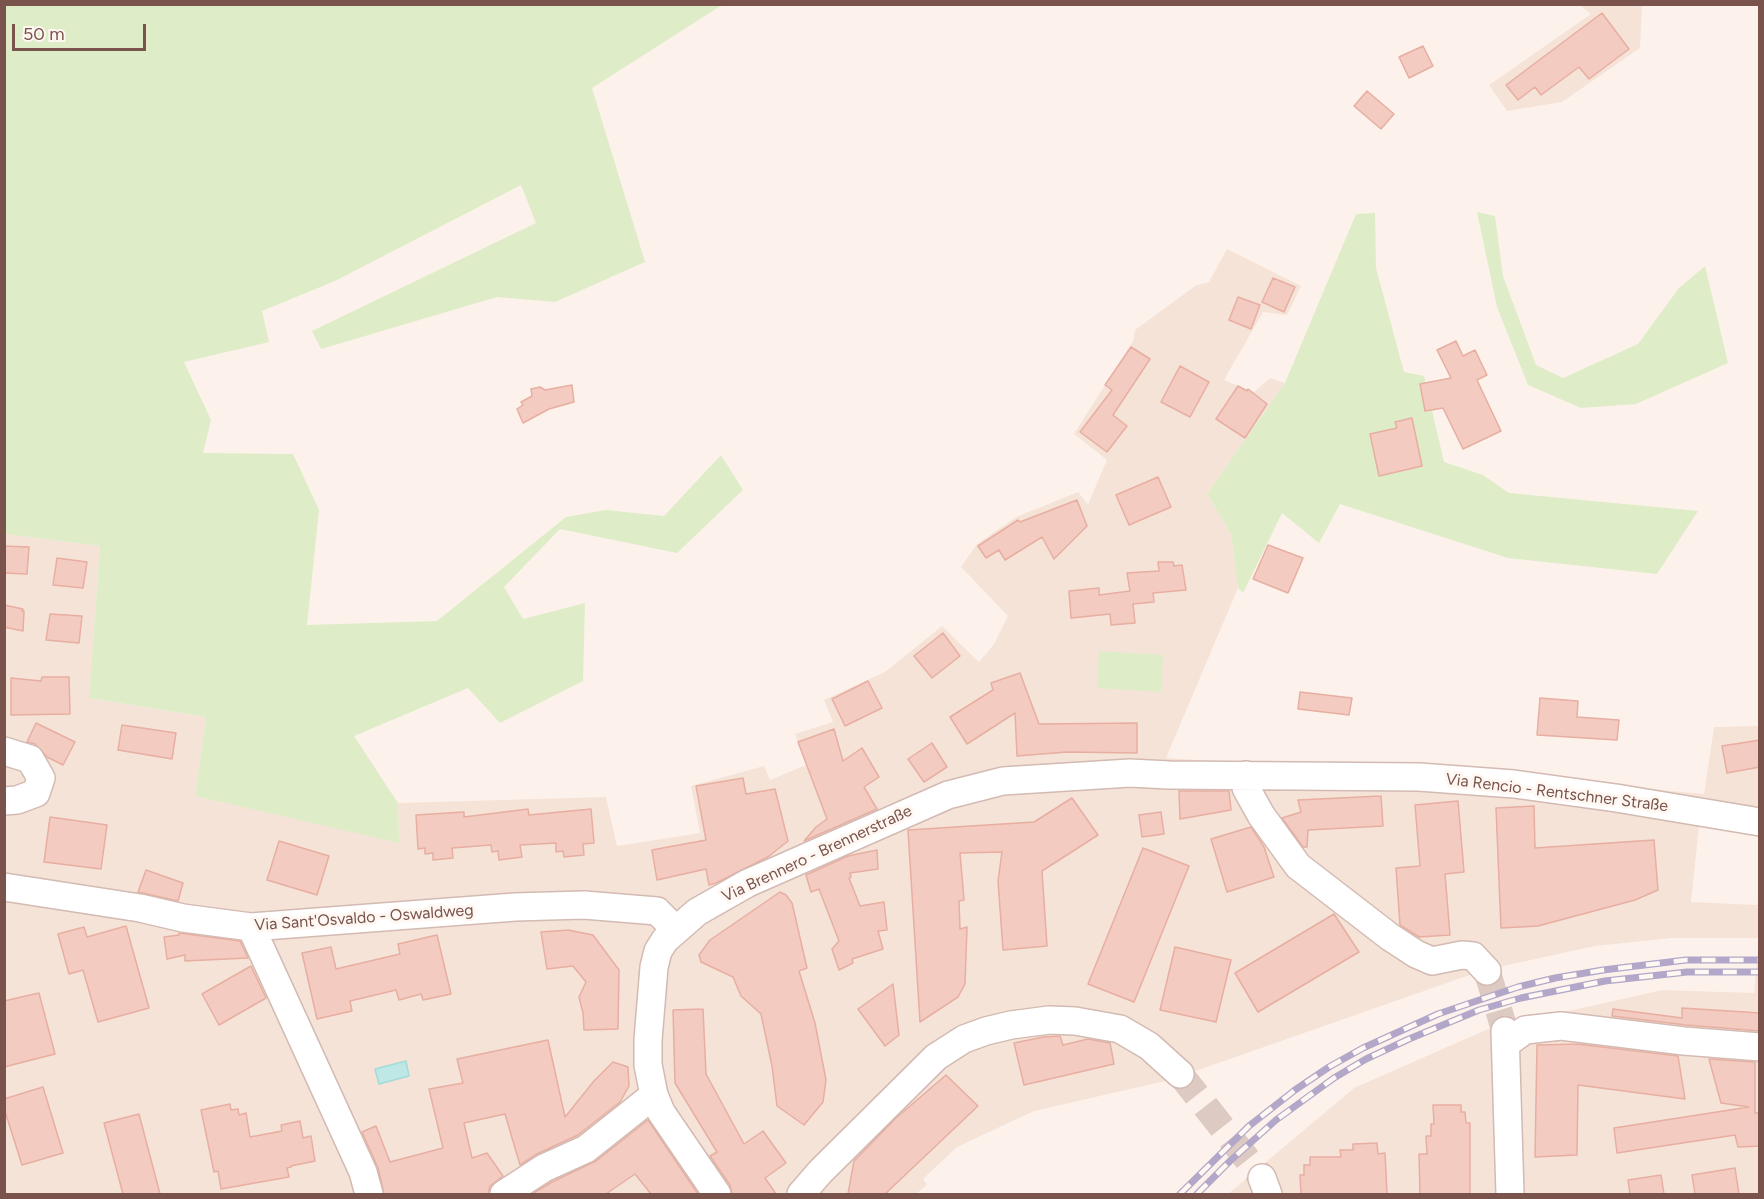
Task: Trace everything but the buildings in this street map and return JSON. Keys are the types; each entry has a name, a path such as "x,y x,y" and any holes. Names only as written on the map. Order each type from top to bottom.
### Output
{"street":[{"path":"4,751 30,759 41,778 36,794 17,800 4,801"},
{"name":"Via Brennero - Brennerstraße","path":"717,1194 661,1112 654,1095 648,1065 654,967 658,951 675,929 697,912 748,883 948,795 1003,782 1130,773 1246,776"},
{"path":"1246,776 1246,788 1261,815 1298,866 1390,937 1416,954 1432,961 1462,955 1473,956 1487,971"},
{"name":"Via Rencio - Rentschner Straße","path":"1246,776 1419,777 1514,784 1760,822"},
{"name":"Via Sant'Osvaldo - Oswaldweg","path":"4,887 140,908 183,918 251,927 515,907 583,905 657,911 675,929"},
{"path":"251,927 363,1172 369,1194"},
{"path":"801,1194 820,1172 936,1057 964,1039 986,1031 1049,1020 1075,1021 1120,1029 1149,1046 1180,1074"},
{"path":"1510,1194 1506,1037 1525,1030 1561,1026 1684,1041 1760,1047"},
{"path":"511,1190 544,1168 586,1149 654,1095"}],"shaded area":[{"path":"1580,5 1642,5 1640,48 1562,102 1507,111 1489,85 1591,14"},
{"path":"1227,249 1301,286 1287,315 1263,312 1224,380 1254,392 1270,378 1285,383 1207,494 1231,534 1238,588 1166,758 1618,786 1704,794 1714,727 1759,726 1759,835 1699,826 1691,902 1757,905 1759,896 1759,938 1672,938 1595,946 1481,971 1170,1080 1034,1111 957,1147 923,1179 927,1185 916,1194 5,1194 5,534 100,546 89,698 206,717 195,796 399,842 398,803 606,797 617,846 700,833 691,786 764,766 770,780 806,765 795,734 833,722 824,700 885,672 942,626 979,662 994,644 1008,616 961,567 977,544 1016,517 1078,492 1088,504 1107,460 1074,434 1133,341 1135,330 1195,286 1209,282"},
{"path":"1759,938 1759,1194 1228,1194 1354,1088 1488,1029 1662,990 1754,993"}],"green space":[{"path":"5,4 722,5 592,88 645,262 555,302 497,297 321,349 312,331 536,223 521,185 335,281 262,311 269,342 184,362 211,420 203,453 293,454 319,510 307,625 437,621 566,517 606,510 664,516 721,455 743,490 677,553 560,529 504,587 523,619 585,603 583,681 500,723 468,688 354,736 398,803 399,843 195,796 206,717 89,698 100,546 5,534"},
{"path":"1477,212 1495,216 1503,276 1536,365 1563,378 1638,344 1679,288 1705,266 1728,363 1636,404 1581,408 1528,385 1497,307"},
{"path":"1375,213 1376,268 1404,372 1424,376 1444,462 1483,475 1509,493 1698,511 1657,574 1508,558 1340,504 1319,543 1282,513 1243,593 1238,588 1231,534 1207,494 1285,383 1356,214"},
{"path":"1099,651 1163,655 1161,692 1097,688"}],"water":[{"path":"406,1061 409,1076 379,1084 375,1069"}],"tunnel":[{"path":"1487,971 1505,1031"},
{"path":"1180,1074 1262,1178"}],"railway":[{"path":"1180,1194 1249,1126 1295,1090 1363,1048 1438,1014 1518,987 1555,978 1686,960 1760,960"},
{"path":"1197,1194 1276,1120 1334,1078 1366,1059 1479,1010 1521,998 1605,981 1687,972 1760,972"}]}
